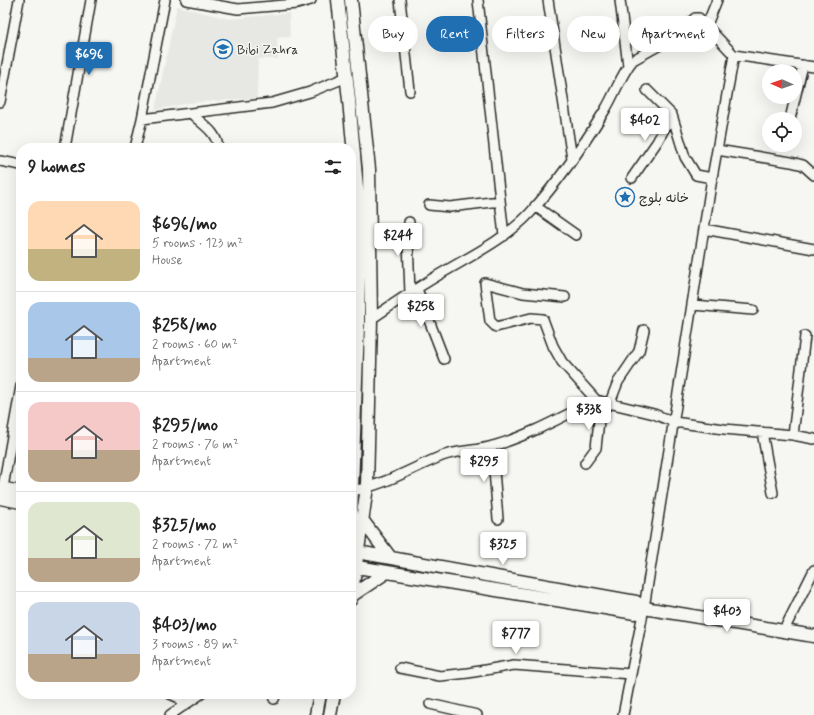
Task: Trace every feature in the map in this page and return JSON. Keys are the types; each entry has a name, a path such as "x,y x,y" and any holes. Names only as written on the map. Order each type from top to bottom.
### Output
{"street":[{"path":"0,102 19,0"},
{"path":"65,143 91,0"},
{"path":"136,143 165,0"},
{"path":"186,0 238,9 297,4 311,0"},
{"path":"238,9 240,0"},
{"path":"338,0 347,77 352,143"},
{"path":"350,0 368,169 371,319 367,487 357,520 356,536"},
{"path":"400,0 410,90"},
{"path":"478,0 504,236"},
{"path":"548,0 572,159"},
{"path":"620,0 628,66"},
{"path":"710,16 717,0"},
{"path":"719,40 734,55 814,67"},
{"path":"371,319 413,291 504,236 535,206 590,135 628,66 633,60 647,52"},
{"path":"623,715 644,608 712,178 734,55"},
{"path":"792,112 803,65"},
{"path":"142,119 272,103 310,92 347,77"},
{"path":"647,90 672,115 690,168 696,175 712,178"},
{"path":"191,113 200,122 211,129 216,143"},
{"path":"632,178 657,142 672,115"},
{"path":"718,150 803,165 814,175"},
{"path":"0,160 16,164"},
{"path":"356,180 359,210 356,298"},
{"path":"429,205 450,207 500,201"},
{"path":"535,206 576,235"},
{"path":"409,222 408,241 413,291 444,359"},
{"path":"704,229 814,249"},
{"path":"565,297 523,293 502,289 491,284 484,283 490,321 493,325 496,327 531,318 543,319 553,346 562,362 602,403"},
{"path":"693,305 753,310"},
{"path":"585,463 596,448 602,403 618,382 638,350 644,330"},
{"path":"793,435 805,336"},
{"path":"356,490 367,487 442,456 492,446 602,403 654,414 674,422 793,435 814,439"},
{"path":"1,493 16,413"},
{"path":"762,432 773,493"},
{"path":"492,446 498,519"},
{"path":"1,493 16,492"},
{"path":"1,493 16,500"},
{"path":"357,520 390,558"},
{"path":"356,552 636,602 644,608 814,636"},
{"path":"356,566 635,612 644,608"},
{"path":"784,630 814,570"},
{"path":"356,594 387,572"},
{"path":"400,668 440,676 514,665 631,674"},
{"path":"316,715 319,699"},
{"path":"330,715 333,699"},
{"path":"170,715 182,700"},
{"path":"430,704 477,715"}],"shaded area":[{"name":"Bibi Zahra","path":"177,6 229,19 289,13 290,37 277,38 278,59 258,59 257,98 189,103 155,110"}],"place":[{"name":"Bibi Zahra","path":"223,49"},
{"name":"خانه بلوچ","path":"625,197"}]}
